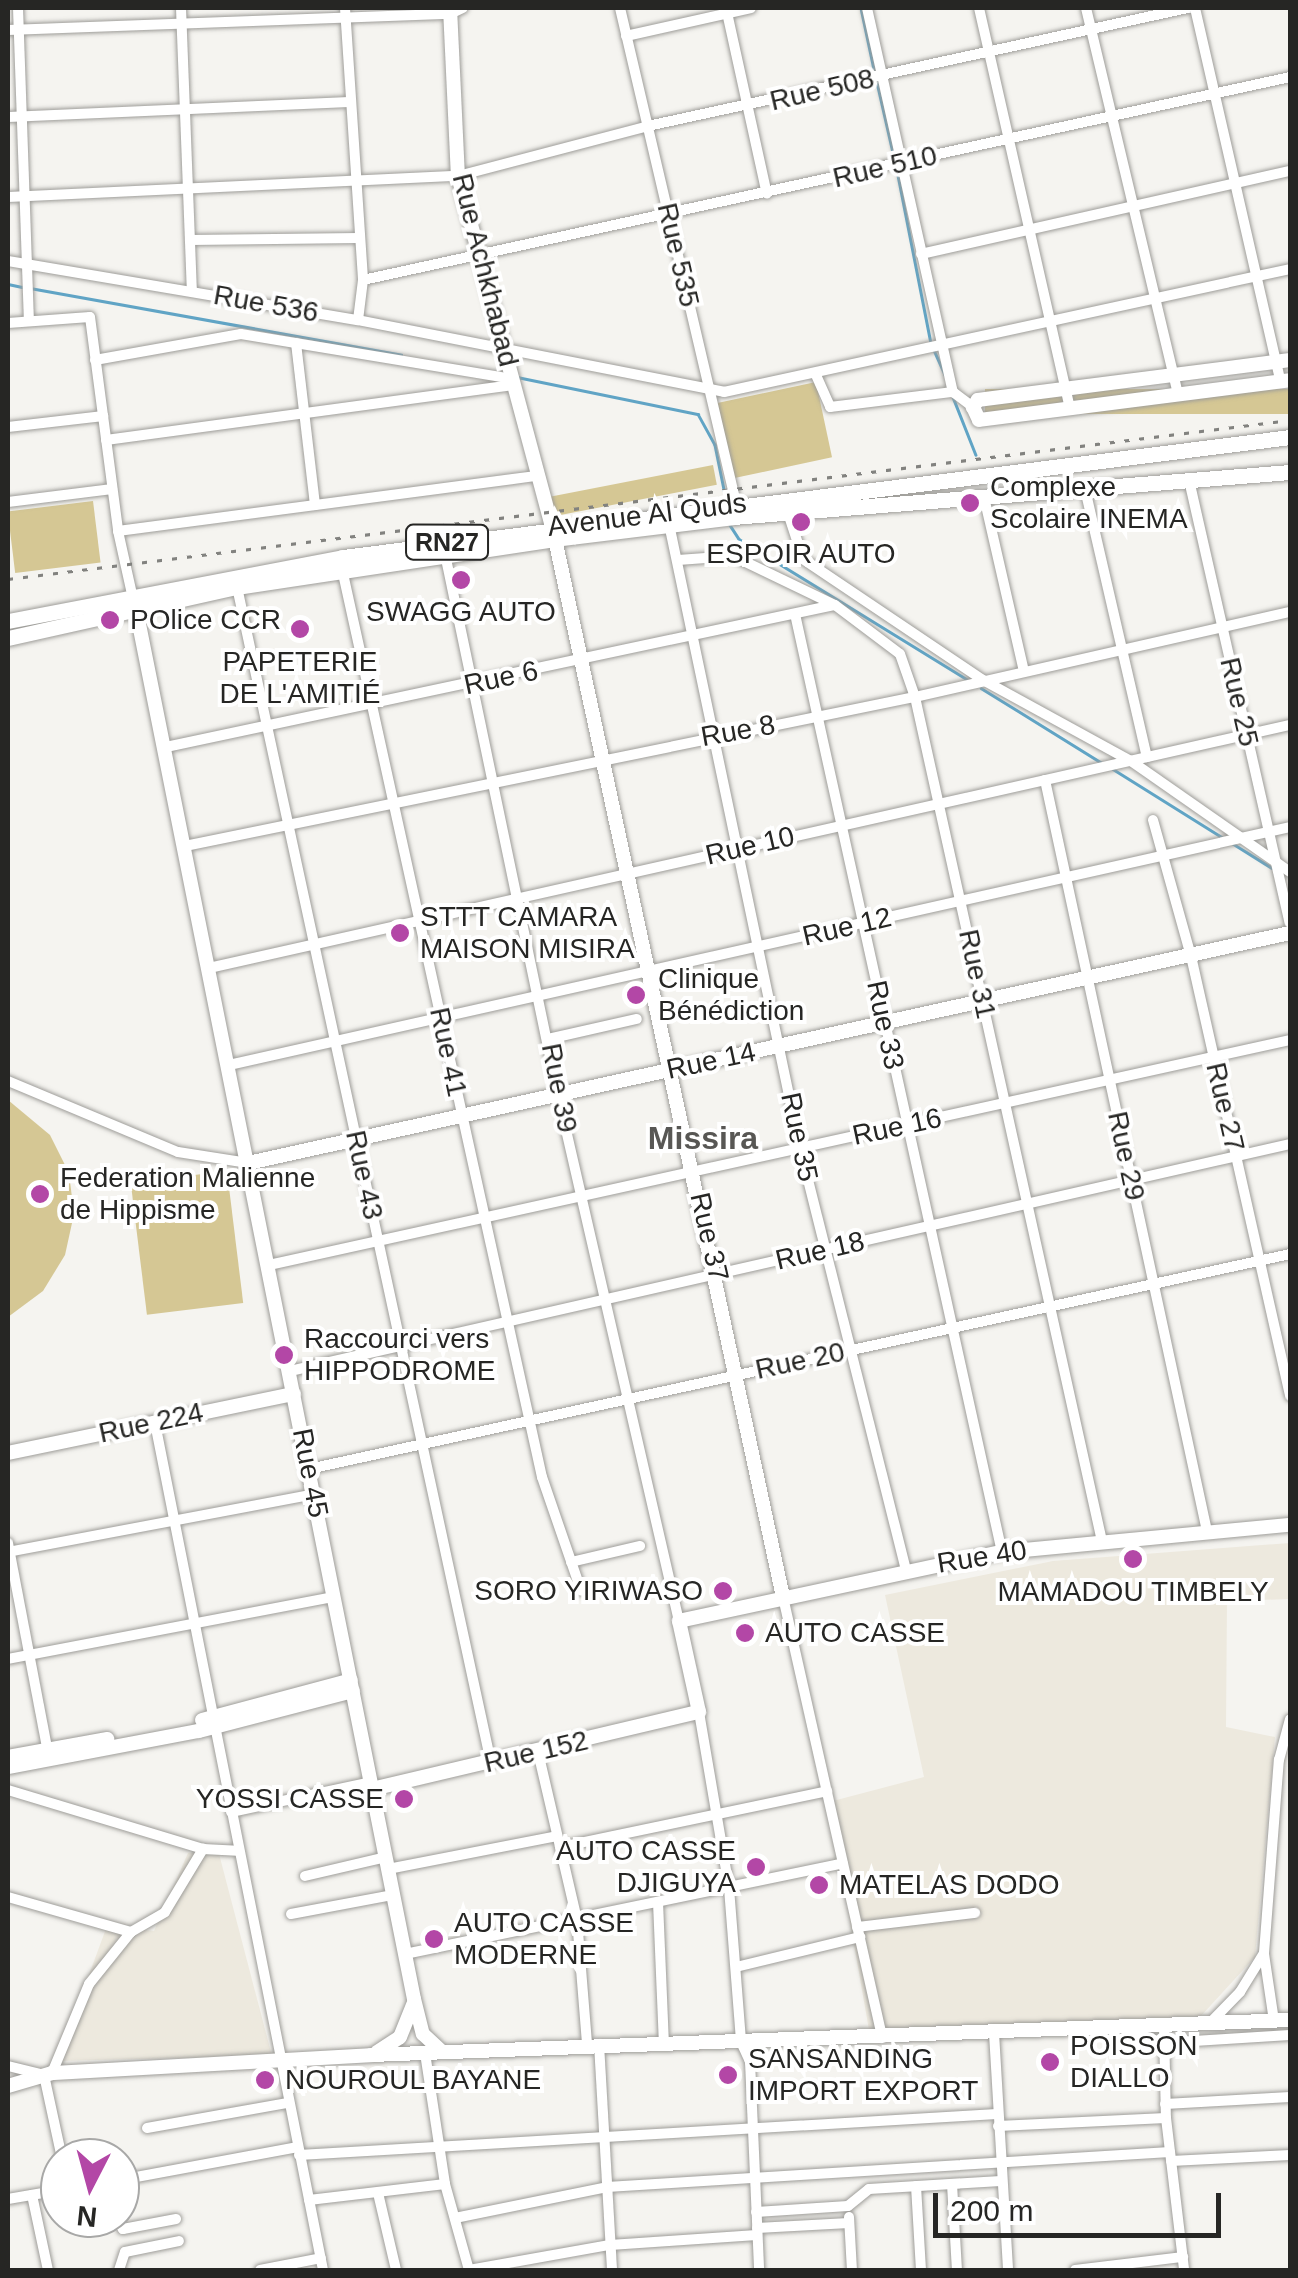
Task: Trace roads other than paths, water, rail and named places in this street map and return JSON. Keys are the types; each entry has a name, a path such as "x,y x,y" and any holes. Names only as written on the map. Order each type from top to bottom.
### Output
{"main road":[{"name":"Avenue Al Quds","path":"8,621 132,594 554,533 1290,436"},
{"name":"Avenue Al Quds","path":"8,638 342,568 554,533 669,524 727,510 788,513 1290,472"}],"street":[{"path":"18,8 13,30 30,321"},
{"path":"181,8 192,291"},
{"name":"Rue 535","path":"620,8 710,389 727,510"},
{"path":"626,36 726,10 750,8"},
{"path":"867,8 884,76 896,165 952,392 973,407 979,420 1286,381 1192,8"},
{"path":"979,8 1070,408"},
{"path":"1086,8 1178,395"},
{"name":"Rue 508","path":"8,197 458,176 648,126 1192,8"},
{"path":"13,30 454,10"},
{"name":"Rue Achkhabad","path":"454,10 458,176 554,533"},
{"path":"726,10 767,194"},
{"path":"346,12 353,181 363,280 358,320"},
{"name":"Rue 510","path":"363,280 480,258 1290,77"},
{"path":"8,117 350,102"},
{"path":"921,254 1290,172"},
{"path":"190,240 358,238"},
{"name":"Rue 536","path":"8,261 27,271 192,291 710,389 743,392 942,348"},
{"path":"942,348 1290,270"},
{"path":"8,323 90,317 118,531 132,594"},
{"path":"95,360 241,334 513,382"},
{"path":"296,343 315,505"},
{"path":"973,407 978,400 1283,361"},
{"path":"816,375 830,407 952,392"},
{"path":"106,440 513,382"},
{"path":"8,427 102,416"},
{"path":"118,531 538,476"},
{"name":"Rue 25","path":"1190,480 1290,923"},
{"path":"1085,488 1147,757"},
{"path":"8,502 112,489"},
{"path":"984,496 1024,671"},
{"path":"788,513 803,558 982,680 1130,761 1290,872"},
{"name":"Rue 35","path":"669,524 761,946 800,1148 906,1570"},
{"name":"Rue 37","path":"554,533 648,972 740,1374 784,1601"},
{"name":"Rue 39","path":"444,554 541,996 558,1095 680,1625"},
{"name":"Rue 31","path":"678,560 733,556 835,604 900,654 916,697 1102,1541"},
{"name":"Rue 41","path":"342,568 542,1477 581,1590"},
{"name":"Rue 43","path":"238,587 491,1762"},
{"name":"Rue 45","path":"132,594 166,746 414,1999 422,2034 441,2052"},
{"name":"Rue 6","path":"166,746 694,638 835,604"},
{"name":"Rue 8","path":"186,846 714,734 916,697 1290,612"},
{"name":"Rue 33","path":"795,614 1002,1552"},
{"name":"Rue 10","path":"209,968 1290,725"},
{"name":"Rue 29","path":"1045,780 1207,1531"},
{"name":"Rue 27","path":"1153,820 1191,956 1290,1396"},
{"name":"Rue 12","path":"229,1066 1290,827"},
{"name":"Rue 14","path":"248,1163 1290,933"},
{"path":"548,1039 637,1019"},
{"name":"Rue 16","path":"268,1265 1290,1040"},
{"path":"8,1081 178,1152 248,1163"},
{"name":"Rue 18","path":"290,1371 1290,1144"},
{"name":"Rue 20","path":"309,1469 1290,1254"},
{"name":"Rue 224","path":"8,1453 294,1394"},
{"path":"155,1423 323,2270"},
{"path":"49,1755 8,1549 314,1494"},
{"name":"Rue 40","path":"680,1625 906,1570 1002,1552 1290,1525"},
{"name":"Rue 40","path":"784,1601 1004,1560 1290,1534"},
{"path":"571,1562 640,1546"},
{"path":"8,1659 334,1597"},
{"path":"784,1601 882,2038"},
{"path":"680,1625 719,1810 729,1888 740,2042 750,2061 759,2270"},
{"path":"9,1758 49,1755 213,1722 352,1685"},
{"name":"Rue 152","path":"372,1786 538,1752 698,1712"},
{"path":"1274,2021 1264,1953 1279,1760 1290,1719"},
{"path":"538,1752 577,1919 605,2137 612,2270"},
{"path":"231,1812 372,1786"},
{"path":"8,1790 203,1850 238,1850"},
{"path":"305,1876 559,1842 827,1790"},
{"path":"59,2138 48,2074 72,2010 131,1932 166,1912 203,1850"},
{"path":"405,1954 843,1864"},
{"path":"291,1914 393,1895"},
{"path":"8,1896 131,1932"},
{"path":"658,1902 664,2043"},
{"path":"736,1967 858,1932 975,1912"},
{"path":"1208,2024 1240,1992 1264,1953"},
{"path":"371,2054 400,2037 414,1999"},
{"path":"8,2086 48,2074 371,2054 994,2034 1290,2020"},
{"path":"1164,2026 1166,2118 1184,2270"},
{"path":"1122,2028 1162,2043 1290,2035"},
{"path":"994,2034 1008,2270"},
{"path":"425,2052 446,2184 469,2270 610,2245 849,2223"},
{"path":"8,2066 48,2074"},
{"path":"1165,2104 1290,2097"},
{"path":"147,2128 288,2103"},
{"path":"140,2177 299,2152 752,2128 1166,2118"},
{"path":"455,2218 607,2188 1000,2164 1290,2155"},
{"path":"756,2212 848,2206 869,2189 1002,2181"},
{"path":"309,2200 446,2184"},
{"path":"952,2184 957,2270"},
{"path":"916,2186 921,2270"},
{"path":"378,2193 396,2270"},
{"path":"8,2199 40,2194"},
{"path":"32,2195 48,2270"},
{"path":"848,2206 852,2270"},
{"path":"140,2226 176,2219"},
{"path":"119,2270 126,2252 179,2242"},
{"path":"263,2270 320,2258"},
{"path":"1076,2270 1183,2258"}],"waterway":[{"path":"861,8 875,74"},
{"path":"877,82 894,157"},
{"path":"896,165 931,343"},
{"path":"8,284 22,287"},
{"path":"30,288 401,355"},
{"path":"934,350 945,375"},
{"path":"517,377 698,414 715,445 727,504"},
{"path":"953,397 976,455"},
{"path":"728,522 739,539 970,681"},
{"path":"981,688 1102,763"},
{"path":"1113,769 1225,839"},
{"path":"1232,843 1272,868"}],"railway":[{"path":"8,579 1290,420"}],"place":[{"name":"Complexe Scolaire INEMA","path":"970,503"},
{"name":"ESPOIR AUTO","path":"801,522"},
{"name":"SWAGG AUTO","path":"461,580"},
{"name":"POlice CCR","path":"110,620"},
{"name":"PAPETERIE DE L'AMITIÉ","path":"300,629"},
{"name":"STTT CAMARA MAISON MISIRA","path":"400,933"},
{"name":"Clinique Bénédiction","path":"636,995"},
{"name":"Federation Malienne de Hippisme","path":"40,1194"},
{"name":"Raccourci vers HIPPODROME","path":"284,1355"},
{"name":"MAMADOU TIMBELY","path":"1133,1559"},
{"name":"SORO YIRIWASO","path":"723,1591"},
{"name":"AUTO CASSE","path":"745,1633"},
{"name":"YOSSI CASSE","path":"404,1799"},
{"name":"AUTO CASSE DJIGUYA","path":"756,1867"},
{"name":"MATELAS DODO","path":"819,1885"},
{"name":"AUTO CASSE MODERNE","path":"434,1939"},
{"name":"POISSON DIALLO","path":"1050,2062"},
{"name":"SANSANDING IMPORT EXPORT","path":"728,2075"},
{"name":"NOUROUL BAYANE","path":"265,2080"}],"district":[{"name":"Missira","path":"703,1138"}]}
